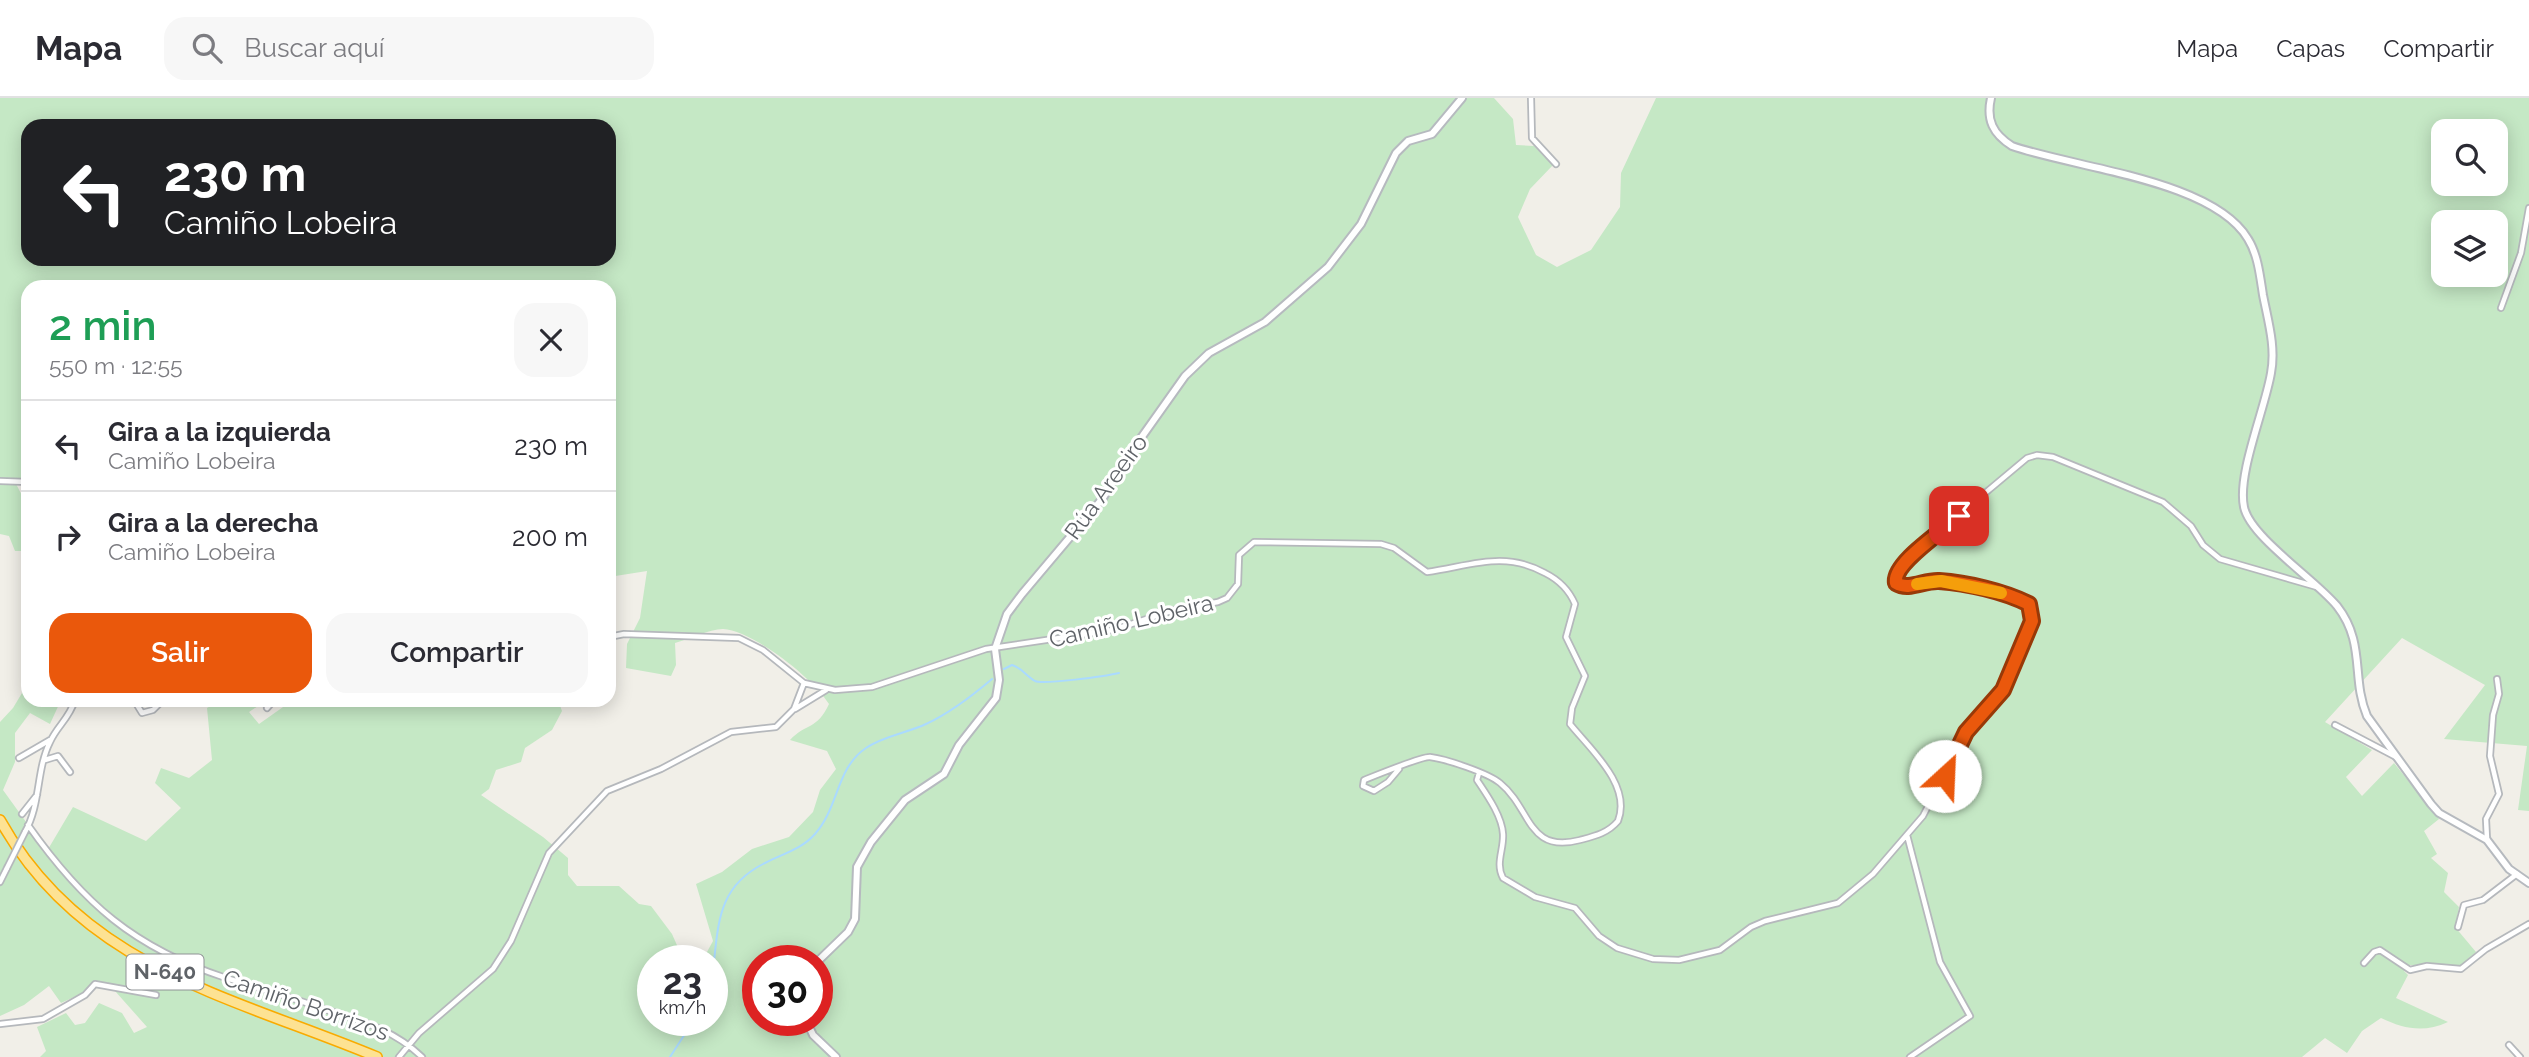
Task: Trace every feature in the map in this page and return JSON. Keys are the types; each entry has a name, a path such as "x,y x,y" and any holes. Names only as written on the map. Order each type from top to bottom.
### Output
{"highway":[{"name":"N-640","path":"0,820 44,885 109,941 180,979 377,1057"}],"street":[{"name":"Rúa Areeiro","path":"833,947 848,932 855,919 857,867 871,842 905,800 944,774 959,745 996,698 999,690 996,649 1007,614 1103,498 1124,462 1185,376 1209,353 1265,322 1328,267 1361,224 1396,153 1408,141 1432,134 1462,98"},
{"path":"1531,98 1532,138 1556,164"},
{"path":"1991,98 1989,121 2012,146 2196,196 2219,209 2248,239 2258,268 2273,359 2244,484 2244,509 2257,530 2318,587 2349,625 2357,647 2360,700 2396,757 2439,813 2487,840 2516,874 2529,883"},
{"path":"2501,308 2521,253 2529,208"},
{"path":"1479,773 1477,780 1502,827 1503,844 1499,863 1503,878 1535,897 1575,908 1599,936 1617,948 1653,958 1679,960 1720,950 1751,927 1765,921 1839,903 1873,874 1923,816 1966,732 2003,690 2032,621 2029,604 2019,599 1941,581 1900,586 1896,583 1896,575 1923,545 2027,458 2053,457 2152,497 2171,508 2220,559 2318,587"},
{"path":"0,481 21,482"},
{"name":"Camiño Lobeira","path":"996,649 1113,630 1174,610 1219,602 1227,598 1238,584 1239,555 1254,542 1321,546 1381,544 1394,548 1427,572 1475,561 1521,561 1555,578 1572,599 1574,613 1566,638 1585,676 1572,708 1570,723 1591,746 1618,790 1621,813 1613,828 1570,842 1551,842 1538,833 1501,784 1479,773 1429,757 1422,757 1398,769 1364,780 1363,786 1374,791 1381,789 1398,769"},
{"path":"616,636 739,638 771,655 804,683 826,690 872,687 952,659 996,649"},
{"path":"2487,840 2486,819 2499,794 2490,756 2493,715 2499,694 2497,679"},
{"path":"794,709 804,683"},
{"path":"400,1055 493,969 511,941 549,853 607,791 690,755 724,735 776,727 794,709 826,690"},
{"path":"19,758 51,739 68,720 73,707"},
{"path":"137,707 138,711 147,713 154,707"},
{"path":"2335,725 2396,757"},
{"path":"0,882 28,825 51,739"},
{"path":"44,760 58,756 70,772"},
{"path":"22,814 37,795"},
{"name":"Camiño Borrizos","path":"28,825 74,885 107,917 136,937 188,964 383,1029 410,1045 422,1057"},
{"path":"1907,834 1940,962 1970,1016 1910,1057"},
{"path":"2458,927 2465,905 2483,900 2516,874"},
{"path":"2364,963 2374,952 2380,950 2410,970 2427,967 2461,969 2486,950 2529,925"},
{"path":"4,1033 0,1024 43,1019 85,995 95,984 156,995"},
{"path":"814,1036 836,1057"},
{"path":"2509,1045 2520,1057"}],"green space":[{"path":"0,98 1494,98 1513,119 1516,145 1534,146 1553,165 1530,189 1518,217 1536,255 1557,267 1591,250 1620,207 1621,173 1656,98 2529,98 2529,811 2518,810 2527,746 2444,739 2485,685 2402,638 2325,722 2372,750 2346,777 2362,796 2394,763 2439,819 2424,831 2437,854 2431,858 2448,873 2444,892 2459,907 2455,927 2476,952 2460,966 2410,965 2404,971 2408,975 2396,998 2448,1022 2431,1028 2414,1028 2381,1018 2362,1031 2347,1053 2325,1038 2302,1057 40,1057 46,1051 37,1027 66,1013 75,1025 85,1023 99,1003 122,1013 134,1033 147,1027 107,982 61,1003 49,986 24,1005 0,1016 0,722 21,695 21,707 58,707 50,724 30,713 15,733 15,762 3,790 47,851 73,807 146,841 181,808 155,783 161,768 189,778 212,760 209,707 256,707 249,712 259,724 283,707 561,707 562,711 552,730 525,748 521,762 496,770 489,789 481,795 543,837 568,858 568,875 577,886 619,886 639,904 651,906 672,934 677,945 637,945 637,1036 728,1036 728,945 711,945 713,941 696,884 722,872 752,849 789,837 813,812 820,790 836,769 827,751 790,740 816,722 829,704 797,670 751,638 717,629 675,643 676,665 671,676 626,668 627,644 640,618 647,571 616,576 616,280 21,280 21,479 15,482 21,494 21,551 15,551 9,536 0,534"}],"waterway":[{"path":"1004,669 1012,665 1040,682 1119,673"},
{"path":"716,945 722,911 736,885 748,873 798,847 815,834 829,812 843,777 856,756 880,740 944,715 992,679"},
{"path":"670,1057 684,1036"}],"slow traffic":[{"path":"1917,584 1934,580 2001,593"}],"route":[{"path":"1945,776 1966,732 2003,690 2026,642 2032,621 2029,604 2001,593 1934,580 1909,586 1896,583 1899,569 1959,516"}]}
